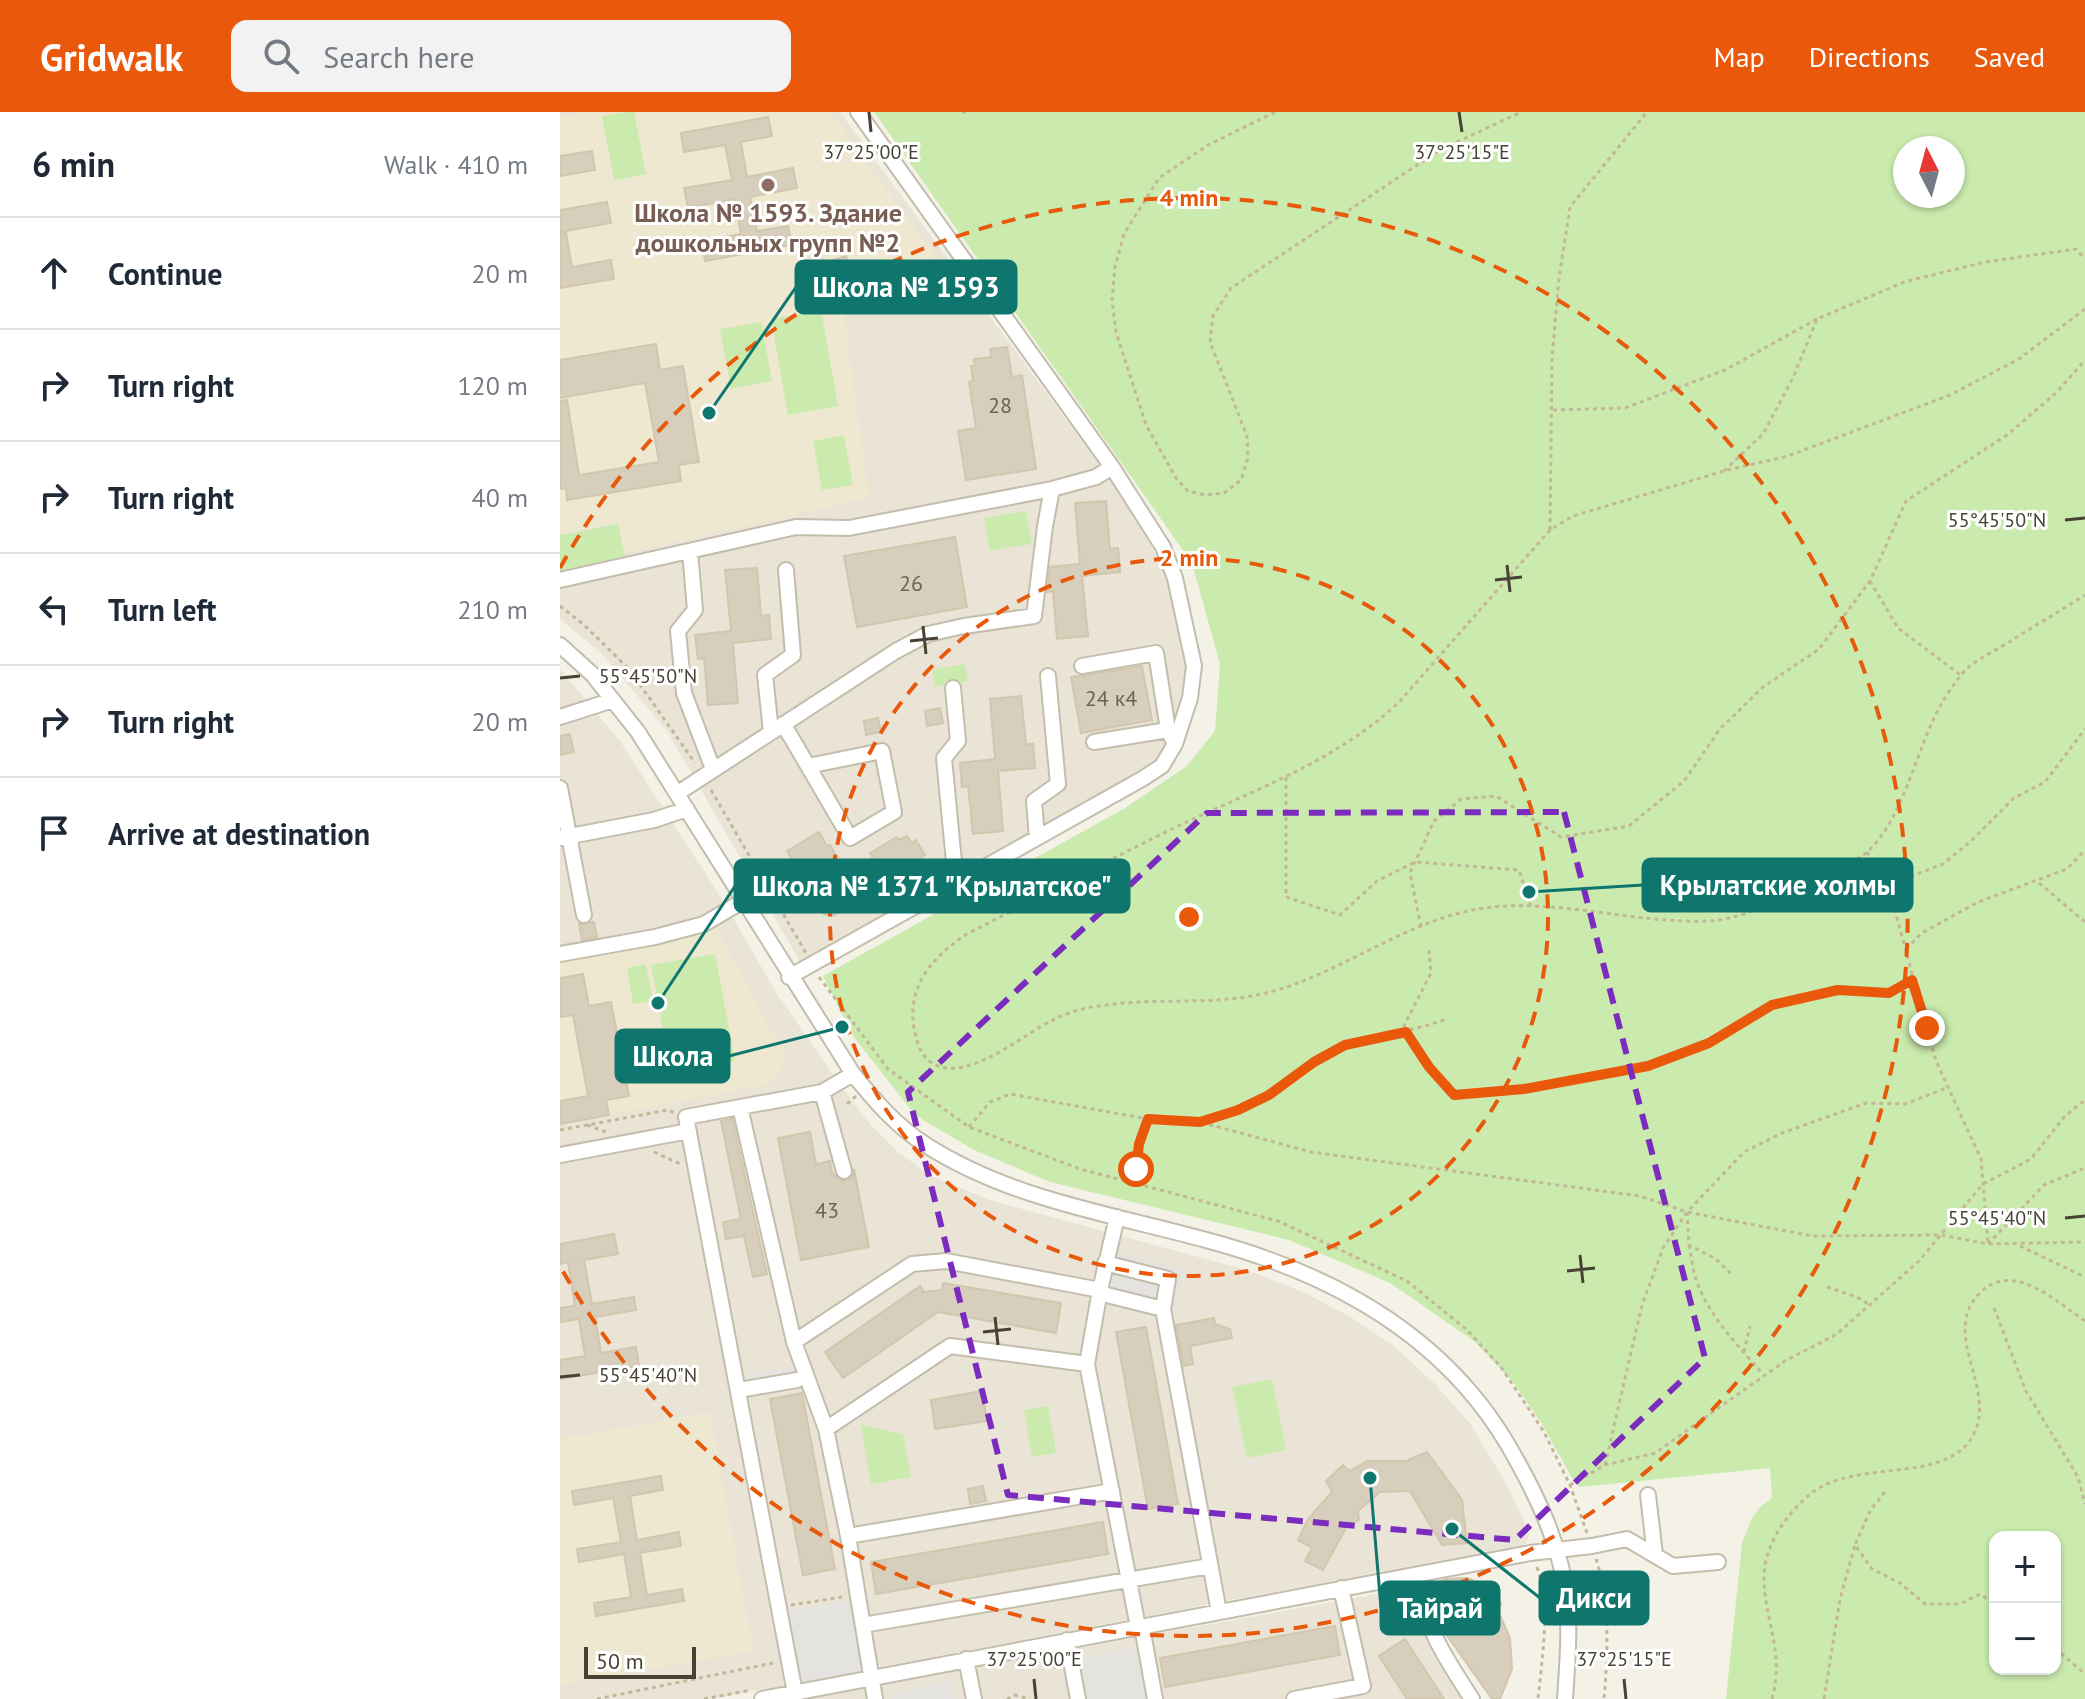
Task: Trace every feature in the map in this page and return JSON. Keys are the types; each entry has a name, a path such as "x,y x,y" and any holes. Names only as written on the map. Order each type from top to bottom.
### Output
{"street":[{"path":"789,977 1162,766 1190,698 1194,666 1175,578 1163,547 1112,467 858,112"},
{"path":"560,580 796,527 849,528 1052,489 1096,477 1112,467"},
{"path":"678,793 896,651 928,634 1034,616 1052,489"},
{"path":"690,551 695,610 678,631 684,693 708,772"},
{"path":"786,570 793,655 765,675 777,728 808,766 850,838 894,812 882,751 808,766"},
{"path":"560,645 592,674 613,700 678,793 789,977 853,1074 885,1111 924,1144 951,1160 1028,1193 1207,1240 1258,1256 1341,1289 1392,1320 1461,1384 1500,1432 1536,1499 1556,1550 1567,1603 1565,1699"},
{"path":"1082,666 1156,653 1172,737"},
{"path":"1037,838 1034,801 1058,784 1048,676"},
{"path":"953,688 958,741 944,758 956,883"},
{"path":"560,717 613,700"},
{"path":"1094,742 1172,737"},
{"path":"560,788 565,837 584,915"},
{"path":"565,837 654,820 687,809"},
{"path":"560,954 655,937 704,924 743,901"},
{"path":"560,1155 687,1124 740,1107 822,1092 853,1074"},
{"path":"822,1092 844,1171"},
{"path":"740,1107 780,1291 794,1342 826,1429 848,1536 875,1699"},
{"path":"687,1124 795,1693"},
{"path":"1117,1217 1099,1292 1087,1364 1155,1699"},
{"path":"794,1342 912,1264 946,1261 1099,1292 1163,1309"},
{"path":"1105,1263 1168,1279 1163,1309 1219,1612"},
{"path":"826,1429 950,1346 1087,1364"},
{"path":"739,1390 797,1380"},
{"path":"848,1536 1112,1491"},
{"path":"1648,1495 1655,1555"},
{"path":"762,1699 966,1659 1068,1647 1140,1627 1341,1588 1627,1539 1673,1566 1718,1562"},
{"path":"863,1625 1210,1566"},
{"path":"1415,1575 1429,1628 1472,1699"},
{"path":"1341,1588 1363,1686 1372,1699"},
{"path":"1068,1647 1078,1699"},
{"path":"966,1659 974,1699"},
{"path":"1294,1699 1363,1686"}],"path":[{"path":"962,112 968,112"},
{"path":"1275,112 1208,145 1159,178 1124,234 1115,267 1112,300 1116,332 1146,425 1176,478 1188,491 1205,495 1224,493 1241,480 1248,458 1247,436 1210,342 1213,316 1231,288 1440,150 1521,112"},
{"path":"1550,530 1552,358 1559,278 1570,207 1647,112"},
{"path":"1552,410 1625,408 1725,370 1817,319 1904,282 1985,262 2076,249 2085,259"},
{"path":"2085,309 2019,359 1950,395 1788,456 1724,471 1573,516 1550,530 1400,701 1375,725 1345,745 1174,828 965,935 947,948 926,968 916,986 911,1008 923,1055 947,1069 963,1069 1055,1019 1084,1008 1237,998 1273,991 1306,980 1447,916 1486,907 1531,907 1666,920 1713,921 1762,908 1867,852 1893,817 1942,703 1969,667 2085,595"},
{"path":"1724,471 1763,434 1793,378 1817,319"},
{"path":"1421,927 1410,873 1434,821 1461,799 1496,796 1561,837 1629,826 1684,781 1720,729 1763,687 1819,649 1870,581 1906,501 2007,435 2056,393 2085,360"},
{"path":"1870,581 1898,628 1962,676"},
{"path":"560,606 629,669 708,772 821,983 888,1069 969,1127 1080,1169 1278,1221 1407,1281 1467,1330 1501,1367 1544,1432 1570,1485 1600,1571 1605,1621 1604,1699"},
{"path":"1888,885 1943,864 2014,798 2045,782 2085,729"},
{"path":"1286,775 1286,897 1340,915 1377,881 1415,862 1519,870 1531,907"},
{"path":"1905,950 1922,933 1978,902 2067,869 2085,850"},
{"path":"1867,852 1888,885 1936,1061 1981,1159 1988,1244"},
{"path":"2038,882 2085,922"},
{"path":"1429,950 1431,973 1403,1028 1429,1067 1454,1095 1524,1089 1648,1066 1709,1043 1772,1005 1838,990 1889,993 1912,980"},
{"path":"1200,1122 1238,1110 1269,1095 1314,1062 1345,1045 1406,1032 1446,1019"},
{"path":"1605,1465 1642,1305 1663,1248 1687,1212 1744,1152 1782,1133 1866,1103 1905,1104 1949,1087"},
{"path":"969,1127 990,1102 1010,1094 1148,1119 1200,1122 1311,1152 1640,1196 1687,1212 1812,1236 1941,1235 1988,1244 2085,1242"},
{"path":"1570,1485 1605,1465 1655,1453 1785,1361 1837,1334 1919,1261 1983,1184 2031,1159 2065,1116 2085,1100"},
{"path":"560,1130 668,1110 687,1124"},
{"path":"1138,1184 1139,1144 1148,1119"},
{"path":"1988,1244 2044,1185 2085,1168"},
{"path":"1687,1212 1695,1276 1705,1300 1764,1375"},
{"path":"2016,1244 2085,1277"},
{"path":"1689,1245 1716,1259 1732,1275"},
{"path":"1772,1699 1778,1660 1764,1576 1774,1536 1791,1512 1815,1490 1842,1478 1864,1472 1907,1469 1945,1460 1962,1450 1973,1436 1979,1401 1964,1333 1965,1315 1986,1288 2000,1282 2018,1281 2033,1286 2085,1321"},
{"path":"1827,1287 1870,1305"},
{"path":"1994,1308 2026,1391 2078,1477 2085,1504"},
{"path":"1744,1352 1750,1326"},
{"path":"1824,1699 1840,1599 1855,1545 1871,1509 1885,1492"},
{"path":"1855,1545 1872,1569 1900,1583 1925,1604 1960,1604 1980,1594 1994,1603"},
{"path":"1533,1564 1538,1567 1544,1624 1538,1699"},
{"path":"780,1607 858,1594"},
{"path":"1048,1659 1068,1647"},
{"path":"2061,1653 2085,1674"},
{"path":"597,1699 790,1660"},
{"path":"1007,1699 1014,1695 1030,1699"}],"highlighted area":[{"path":"1564,812 1705,1358 1515,1540 1008,1495 908,1092 1207,813"}],"shaded area":[{"path":"560,112 840,112 1133,511 1165,572 1186,665 1176,723 1165,749 1155,761 1139,773 801,963 667,731 603,655 560,619"},
{"path":"589,112 829,112 937,258 839,278 869,498 560,568 560,117"},
{"path":"560,669 620,741 725,904 777,994 844,1090 870,1124 898,1152 931,1176 993,1201 1250,1271 1305,1293 1349,1316 1394,1346 1436,1385 1471,1425 1507,1485 1528,1530 1526,1544 712,1699 560,1699"},
{"path":"708,914 787,1059 772,1084 560,1124 560,946 683,924"},
{"path":"1116,1252 1184,1269 1171,1321 1103,1305"},
{"path":"797,1366 800,1389 751,1397 748,1374"},
{"path":"710,1412 753,1651 560,1685 560,1439"},
{"path":"1420,1586 1439,1636 1481,1699 798,1699"},
{"path":"855,1600 868,1673 800,1685 787,1611"},
{"path":"1138,1647 1148,1699 1083,1699 1076,1659"},
{"path":"951,1682 955,1699 891,1699 890,1694"}],"green space":[{"path":"634,112 646,174 614,180 602,116"},
{"path":"874,112 2085,112 2085,1699 1726,1699 1742,1543 1752,1518 1772,1498 1770,1468 1580,1487 1513,1382 1474,1341 1390,1283 1289,1240 1050,1182 974,1150 915,1115 853,1036 823,976 1125,808 1187,766 1215,731 1220,664 1192,563"},
{"path":"821,310 838,406 788,415 771,319"},
{"path":"761,322 772,381 731,389 720,329"},
{"path":"844,435 853,485 822,490 813,441"},
{"path":"1026,511 1032,544 990,551 984,518"},
{"path":"618,524 625,556 560,571 560,535"},
{"path":"965,664 968,681 935,687 932,670"},
{"path":"715,954 735,1061 671,1073 651,965"},
{"path":"646,964 653,1001 633,1004 627,968"},
{"path":"1272,1379 1286,1450 1247,1458 1232,1387"},
{"path":"1048,1406 1056,1453 1032,1457 1024,1410"},
{"path":"861,1425 903,1434 911,1477 871,1484"}],"building":[{"path":"768,117 772,136 741,142 747,177 793,168 797,188 750,197 757,231 788,226 792,245 705,261 702,241 741,234 735,199 688,208 684,188 732,180 725,145 684,152 681,133"},
{"path":"592,151 595,170 560,176 560,156"},
{"path":"607,202 611,223 560,232 560,210"},
{"path":"566,233 572,267 611,260 614,279 560,288 560,234"},
{"path":"846,256 850,269 834,273 830,261"},
{"path":"656,344 660,370 683,366 699,462 679,465 681,481 567,500 566,488 560,489 560,401 567,400 579,475 659,462 645,383 560,398 560,360"},
{"path":"1007,347 1012,377 1022,375 1036,469 966,480 958,431 976,428 969,382 973,381 971,366 975,366 974,359 991,357 990,349"},
{"path":"1106,501 1110,549 1118,548 1120,572 1082,576 1088,636 1057,639 1053,591 1047,592 1050,567 1080,564 1075,503"},
{"path":"955,537 967,607 857,627 844,556"},
{"path":"757,568 761,616 769,615 771,639 733,643 738,703 708,705 704,658 698,659 695,635 731,631 725,570"},
{"path":"1142,666 1152,720 1081,733 1071,677"},
{"path":"1021,696 1026,744 1033,744 1035,768 998,771 1003,831 973,834 968,786 962,787 960,763 995,759 990,699"},
{"path":"940,708 943,723 927,726 925,711"},
{"path":"878,718 881,732 866,735 864,721"},
{"path":"570,734 574,752 560,755 560,736"},
{"path":"819,832 846,873 873,858 870,853 897,837 899,840 907,836 912,843 916,840 925,855 920,858 924,863 833,916 824,914 787,851"},
{"path":"594,922 597,937 582,940 579,924"},
{"path":"583,974 589,1006 611,1002 629,1096 606,1100 609,1115 560,1124 560,1101 588,1096 573,1015 560,1017 560,978"},
{"path":"732,1119 767,1274 753,1277 744,1236 726,1239 723,1222 741,1219 721,1121"},
{"path":"810,1132 816,1164 830,1161 832,1173 842,1181 852,1177 854,1169 869,1247 801,1260 778,1138"},
{"path":"614,1234 618,1254 584,1260 592,1304 634,1297 636,1310 595,1317 601,1353 636,1347 639,1366 560,1379 560,1360 585,1356 579,1319 560,1322 560,1308 575,1306 568,1262 560,1264 560,1244"},
{"path":"943,1283 1061,1303 1056,1333 938,1312 843,1378 825,1352 920,1286 924,1292 942,1290"},
{"path":"1214,1318 1215,1324 1230,1329 1232,1338 1190,1346 1193,1364 1184,1366 1176,1325"},
{"path":"1146,1327 1178,1504 1148,1509 1116,1332"},
{"path":"982,1391 987,1421 935,1429 931,1400"},
{"path":"802,1393 835,1569 803,1575 770,1399"},
{"path":"1427,1452 1462,1500 1467,1543 1442,1545 1410,1491 1380,1492 1358,1511 1359,1520 1347,1526 1323,1570 1305,1561 1312,1548 1298,1540 1308,1519 1332,1492 1326,1481 1343,1465 1350,1471 1367,1461 1406,1461"},
{"path":"661,1476 663,1490 630,1496 637,1540 679,1532 681,1546 640,1553 647,1595 682,1589 684,1601 596,1616 594,1603 631,1597 624,1554 579,1562 577,1549 621,1542 613,1498 574,1505 572,1491"},
{"path":"983,1486 986,1501 970,1504 968,1489"},
{"path":"1103,1522 1108,1554 876,1594 871,1562"},
{"path":"1467,1578 1487,1586 1501,1603 1499,1613 1510,1638 1512,1669 1500,1699 1492,1699 1443,1630 1448,1627 1443,1612 1432,1597 1436,1595 1432,1585 1446,1579"},
{"path":"1335,1626 1340,1655 1165,1687 1160,1658"},
{"path":"1405,1639 1444,1699 1407,1699 1379,1656"}],"place":[{"name":"Школа № 1593. Здание дошкольных групп №2","path":"768,185"},
{"name":"Школа № 1593","path":"709,413"},
{"name":"Крылатские холмы","path":"1529,892"},
{"name":"Школа № 1371 \"Крылатское\"","path":"658,1003"},
{"name":"Школа","path":"842,1027"},
{"name":"Тайрай","path":"1370,1478"},
{"name":"Дикси","path":"1452,1529"}],"route":[{"path":"1136,1169 1139,1144 1148,1119 1200,1122 1238,1110 1269,1095 1314,1062 1345,1045 1406,1032 1429,1067 1454,1095 1524,1089 1648,1066 1709,1043 1772,1005 1838,990 1889,993 1912,980 1927,1028"}]}
